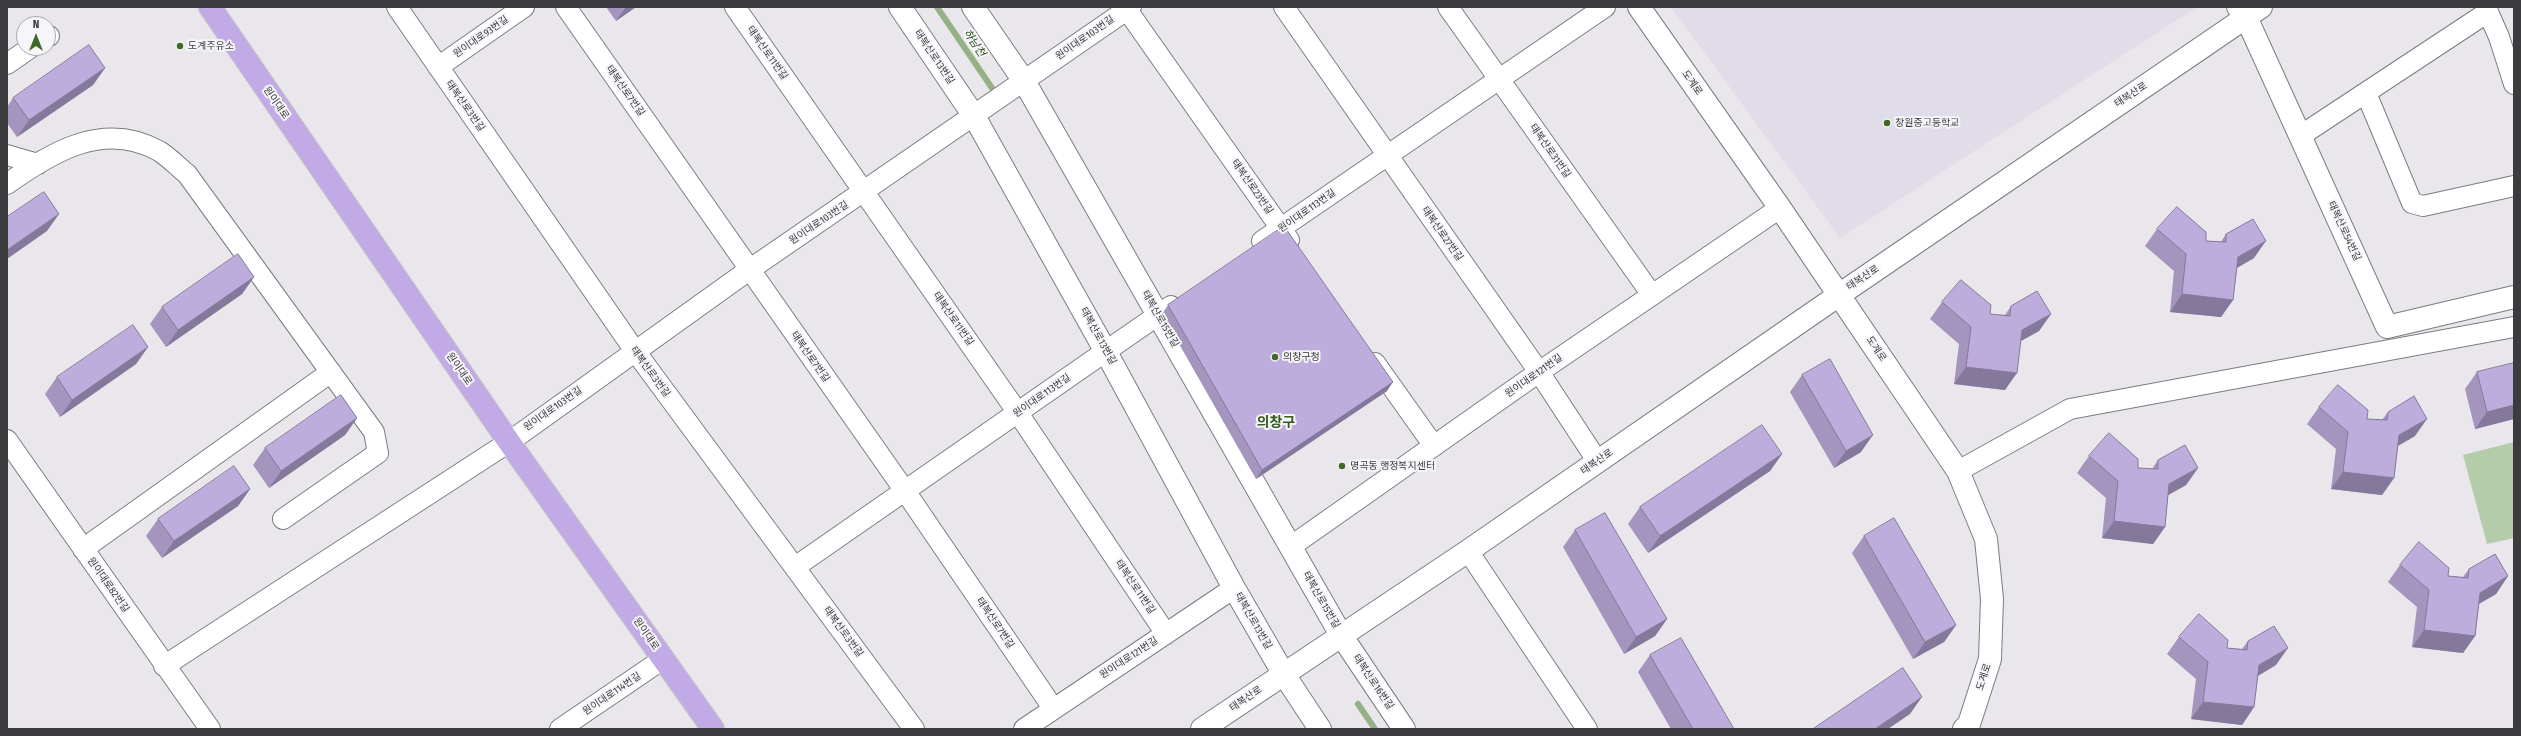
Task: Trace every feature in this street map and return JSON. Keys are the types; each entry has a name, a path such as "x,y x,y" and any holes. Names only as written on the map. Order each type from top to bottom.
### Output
{"main road":[{"name":"원이대로","path":"210,7 509,442 713,729"}],"street":[{"name":"태복산로3번길","path":"397,7 635,351 914,729"},
{"name":"원이대로93번길","path":"438,67 524,7"},
{"name":"태복산로7번길","path":"566,7 905,491 1053,708"},
{"name":"태복산로11번길","path":"735,7 1018,413 1166,634"},
{"name":"태복산로13번길","path":"900,7 974,116 1106,352 1234,588 1287,671 1320,729"},
{"name":"태복산로15번길","path":"973,7 1024,81 1290,547 1338,637"},
{"name":"태복산로27번길","path":"1284,7 1539,372 1598,462"},
{"name":"태복산로31번길","path":"1448,7 1652,295"},
{"name":"원이대로113번길","path":"1249,250 1605,7"},
{"name":"도계로","path":"1639,7 1780,208 1958,471 1986,540 1992,599 1990,659 1969,724 1964,729"},
{"name":"원이대로103번길","path":"164,666 509,442 749,270 865,192 1127,8"},
{"name":"태복산로23번길","path":"1127,8 1299,255"},
{"name":"태복산로54번길","path":"2248,10 2300,136 2387,327 2514,297"},
{"name":"태복산로","path":"1202,729 1338,637 1468,552 2248,10"},
{"path":"2300,136 2492,10 2514,84"},
{"path":"7,64 18,56"},
{"path":"2366,93 2412,203 2423,206 2514,186"},
{"path":"7,184 70,146 104,137 131,139 159,151 187,174 374,432 378,453 283,519"},
{"path":"7,155 38,164"},
{"name":"원이대로121번길","path":"1290,547 1539,372 1780,208"},
{"name":"원이대로113번길","path":"795,567 1106,352 1188,293"},
{"path":"1958,471 2070,409 2514,327"},
{"path":"1363,346 1434,446"},
{"path":"82,549 331,372"},
{"name":"원이대로82번길","path":"7,440 164,666 210,729"},
{"path":"1468,552 1587,729"},
{"name":"원이대로121번길","path":"1024,729 1053,708 1234,588"},
{"name":"태복산로16번길","path":"1338,637 1404,729"},
{"name":"원이대로114번길","path":"560,729 582,723 663,659"}],"shaded area":[{"name":"창원중고등학교","path":"1671,7 2197,7 1840,238"}],"green space":[{"path":"2514,442 2514,538 2487,544 2463,455"}],"building":[{"path":"89,45 105,68 29,120 13,98"},
{"path":"44,192 59,214 7,250 7,217"},
{"path":"2177,207 2206,232 2206,241 2226,242 2226,234 2253,219 2266,241 2238,257 2233,300 2182,294 2186,254 2157,229"},
{"name":"의창구청","path":"1284,226 1393,382 1262,470 1168,305"},
{"path":"238,254 254,277 178,330 162,307"},
{"path":"1961,280 1991,305 1990,314 2010,316 2011,306 2037,291 2051,314 2022,330 2017,373 1966,367 1971,327 1942,302"},
{"path":"133,325 148,347 72,400 57,377"},
{"path":"1830,359 1873,435 1846,451 1802,375"},
{"path":"2514,363 2514,405 2487,412 2477,372"},
{"path":"2338,385 2368,410 2367,419 2387,420 2388,412 2414,396 2427,419 2399,435 2394,478 2343,472 2348,432 2319,407"},
{"path":"341,395 357,418 281,471 265,448"},
{"path":"1762,425 1782,454 1660,536 1640,507"},
{"path":"2109,433 2138,459 2138,468 2158,469 2158,460 2185,445 2198,468 2169,484 2165,527 2114,521 2118,481 2089,456"},
{"path":"234,466 250,489 174,541 158,519"},
{"path":"1605,513 1667,619 1636,637 1575,530"},
{"path":"1894,518 1956,625 1925,642 1864,536"},
{"path":"2419,542 2449,568 2448,576 2468,578 2469,569 2495,554 2508,576 2480,593 2475,636 2424,630 2429,590 2400,565"},
{"path":"2199,614 2228,640 2227,648 2247,650 2248,641 2274,626 2288,648 2259,665 2254,707 2203,702 2208,662 2179,637"},
{"path":"1681,638 1734,729 1693,729 1650,655"},
{"path":"1903,668 1922,697 1875,729 1813,729"}],"waterway":[{"name":"하남천","path":"937,7 994,91"},
{"name":"하남천","path":"1358,704 1375,729"}],"place":[{"name":"도계주유소","path":"180,46"},
{"name":"창원중고등학교","path":"1887,123"},
{"name":"의창구청","path":"1275,357"},
{"name":"명곡동 행정복지센터","path":"1342,466"}],"district":[{"name":"의창구","path":"1276,423"}]}
